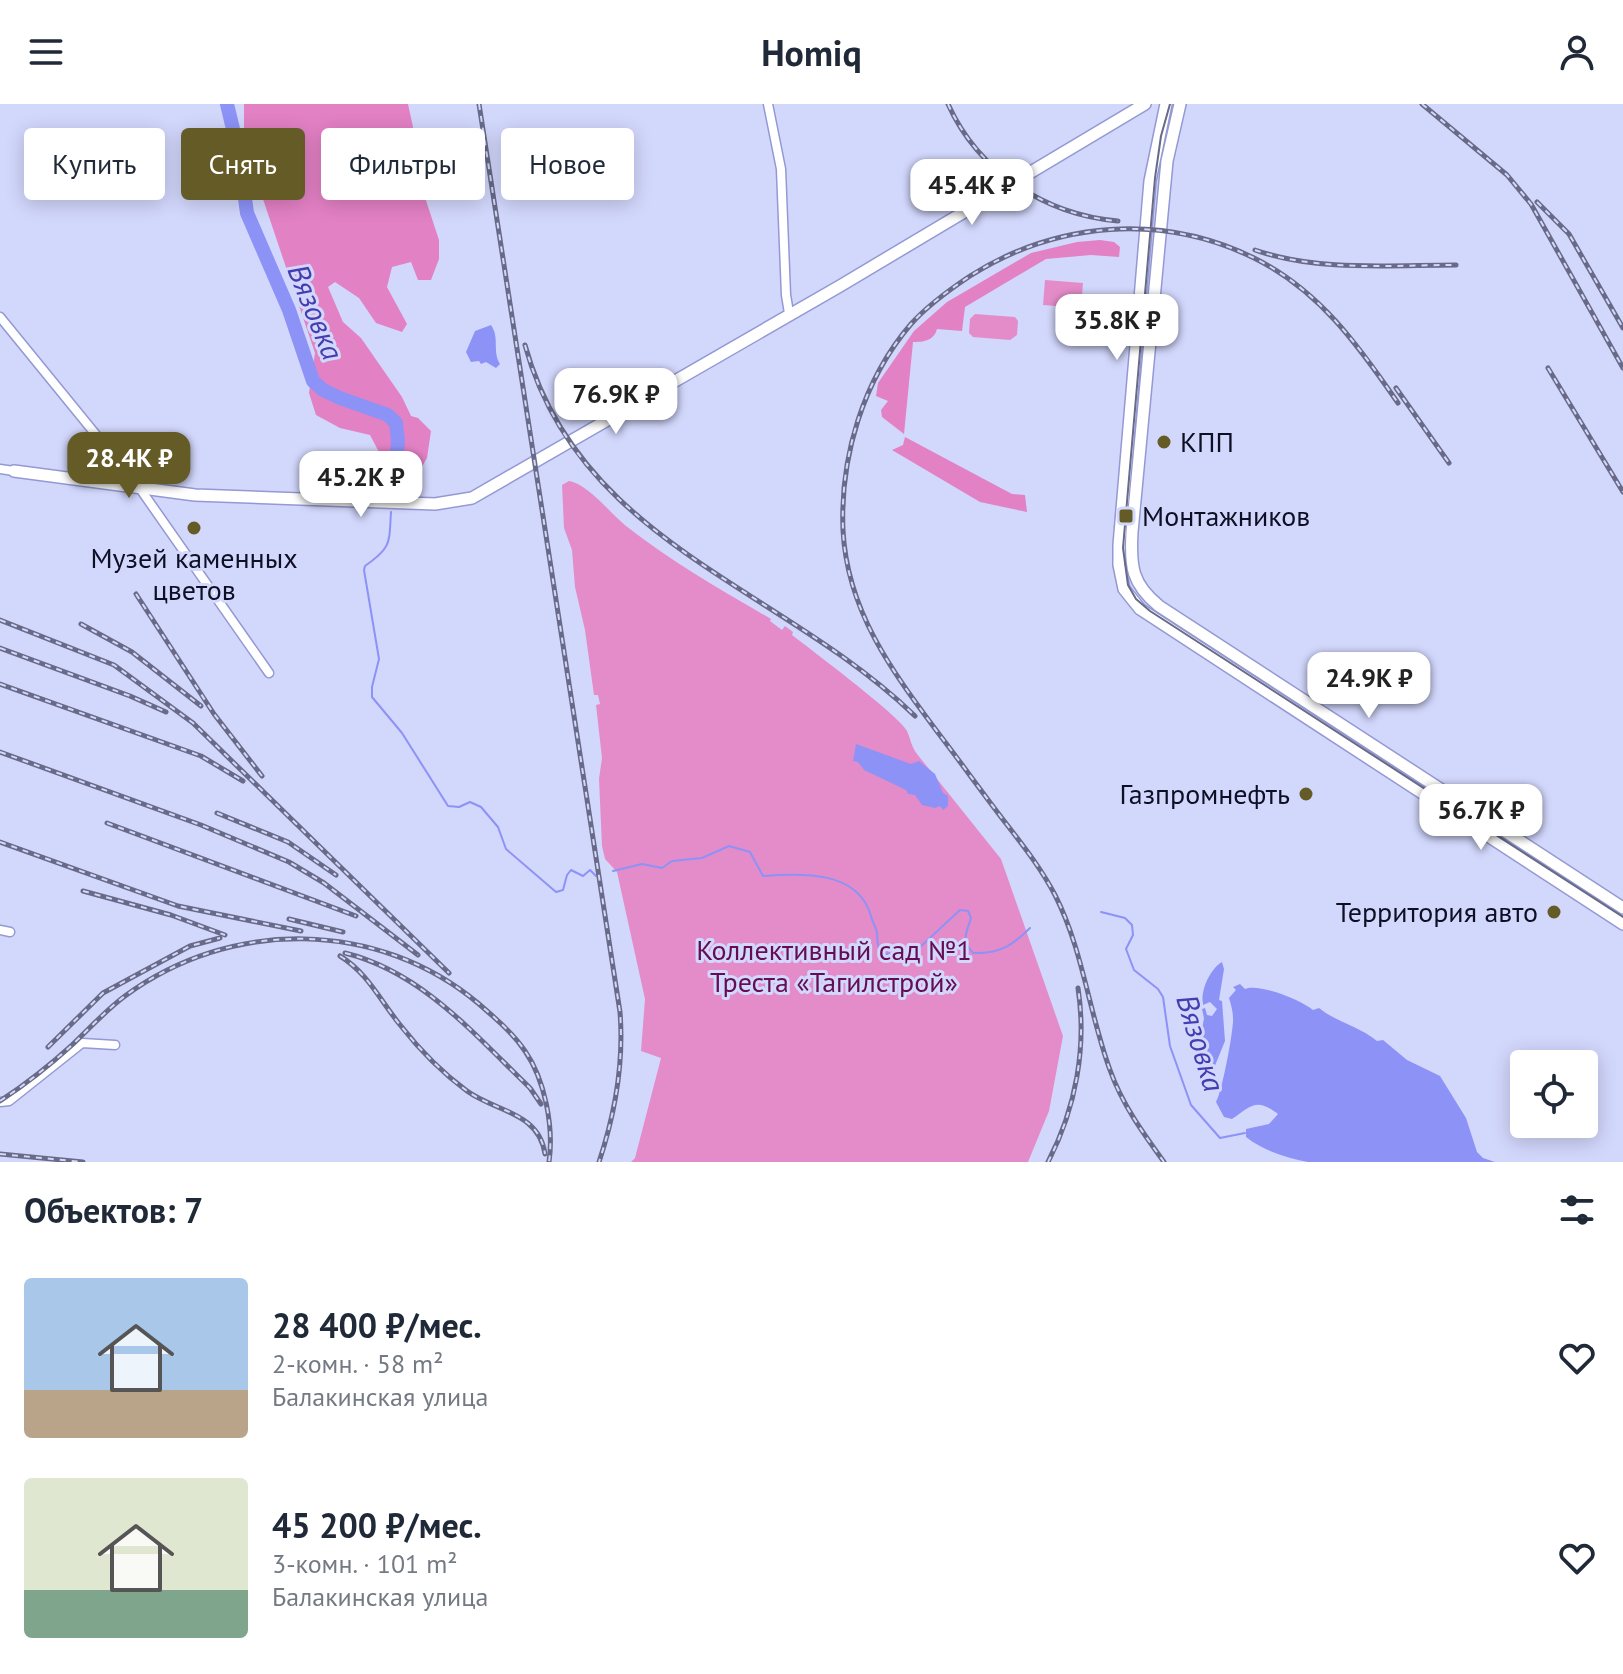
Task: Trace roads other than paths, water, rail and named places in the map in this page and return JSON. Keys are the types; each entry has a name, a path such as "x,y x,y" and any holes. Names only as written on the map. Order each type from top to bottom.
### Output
{"main road":[{"path":"1178,104 1163,194 1132,532 1133,567 1140,588 1159,606 1623,908"},
{"path":"14,471 141,490 238,497 435,504 464,501 480,495 840,286 1141,107 1164,110 1148,199 1119,545 1120,574 1126,595 1140,609 1623,924"}],"street":[{"path":"768,104 781,169 789,313"},
{"path":"0,317 141,490 269,673"},
{"path":"0,469 14,471"},
{"path":"0,1102 9,1101 82,1043 115,1045"}],"water":[{"path":"491,325 500,364 496,368 486,362 471,362 466,352 475,331"},
{"path":"856,744 911,764 919,761 935,774 943,793 948,796 948,806 943,810 940,806 922,805 915,795 864,770 853,761"},
{"path":"1222,962 1224,969 1219,1000 1222,1001 1225,1041 1214,1068 1202,1065 1200,1041 1204,1018 1202,1009 1205,1008 1207,1015 1212,1016 1217,1009 1210,1002 1203,1005 1202,999 1210,975"},
{"path":"1240,984 1245,989 1260,988 1280,994 1313,1010 1319,1008 1377,1041 1383,1040 1407,1060 1440,1076 1466,1118 1477,1152 1495,1162 1308,1162 1276,1153 1253,1142 1246,1137 1246,1129 1269,1124 1278,1114 1264,1106 1254,1105 1232,1119 1224,1117 1216,1102 1232,1034 1233,1015 1229,998 1236,990 1233,987"}],"waterway":[{"name":"Вязовка","path":"227,104 239,154 247,213 289,310 313,381 340,398 388,415 396,423 398,441 393,494"},
{"path":"391,512 385,549 364,570 379,659 372,697 402,733 448,806 459,807 470,802 481,807 498,827 506,849 556,892 563,890 571,870 583,876 590,870 596,876"},
{"name":"Вязовка","path":"613,871 642,864 662,868 672,861 702,858 729,846 750,852 763,876 810,875 841,882 854,890 864,901 876,930 878,946 886,954 918,949 960,910 968,911 971,918 966,940 973,953 1004,948 1030,928"},
{"name":"Вязовка","path":"1101,912 1125,918 1132,925 1133,935 1126,949 1134,970 1158,989 1163,997 1170,1046 1191,1105 1220,1138 1245,1133"}],"tram line":[{"path":"1170,104 1161,136 1155,178 1123,548 1128,585 1136,599 1150,611 1623,917"}],"railway":[{"path":"479,104 620,1012 621,1050 617,1088 599,1162"},
{"path":"948,104 977,150 1017,185 1065,210 1118,221"},
{"path":"1422,104 1507,175 1531,204 1623,368"},
{"path":"1537,202 1569,234 1623,328"},
{"path":"1164,1162 1115,1083 1065,916 1050,886 905,687 863,614 846,559 843,530 846,475 858,421 894,346 911,324 947,292 1003,258 1038,244 1074,234 1110,230 1147,229 1183,234 1219,244 1277,271 1318,303 1335,321 1368,360 1398,403"},
{"path":"1255,250 1304,262 1329,264 1456,265"},
{"path":"525,345 552,412 590,468 637,515 690,556 862,671 915,716"},
{"path":"1548,368 1623,492"},
{"path":"1396,388 1449,463"},
{"path":"136,594 214,714 262,776"},
{"path":"0,620 114,665 193,723 449,973"},
{"path":"81,624 132,652 201,706"},
{"path":"0,648 166,712"},
{"path":"0,684 201,756 243,781"},
{"path":"0,752 201,825 289,862 324,883 418,955"},
{"path":"217,813 288,842 336,875"},
{"path":"107,823 356,916"},
{"path":"0,842 178,906 301,931"},
{"path":"83,891 171,915 225,935"},
{"path":"289,919 343,932"},
{"path":"48,1047 103,993 190,946 220,938"},
{"path":"0,1101 55,1060 118,1001 167,970 211,952 257,942 304,939 351,944 396,956 439,976 479,1004 515,1038 532,1063 543,1090 550,1134 549,1162"},
{"path":"345,953 373,962 423,990 489,1047 530,1088 541,1104"},
{"path":"340,956 366,979 432,1061 467,1091 525,1121 541,1140 545,1154"},
{"path":"1048,1162 1066,1120 1077,1077 1081,1032 1078,988"},
{"path":"0,1154 83,1162"}],"place":[{"name":"КПП","path":"1164,442"},
{"name":"Монтажников","path":"1126,516"},
{"name":"Музей каменных цветов","path":"194,528"},
{"name":"Газпромнефть","path":"1306,794"},
{"name":"Территория авто","path":"1554,912"}],"park label":[{"name":"Коллективный сад №1 Треста «Тагилстрой»","path":"834,966"}]}
